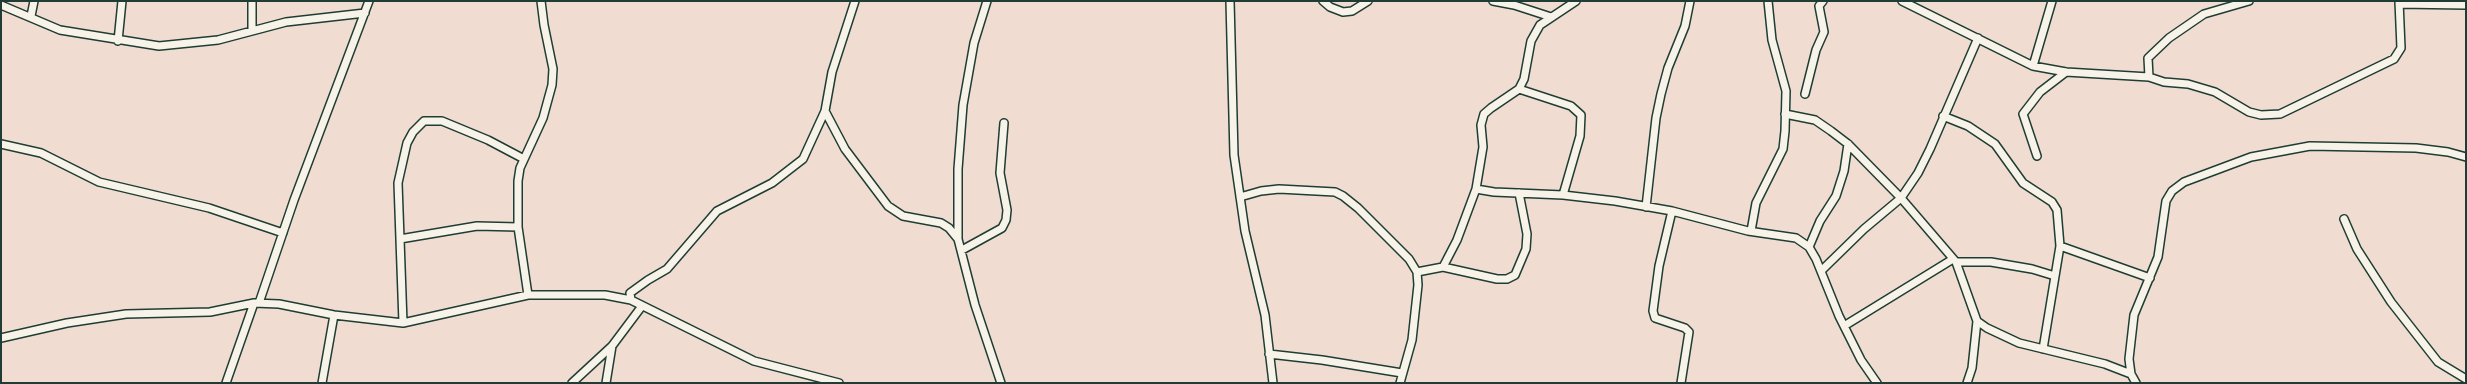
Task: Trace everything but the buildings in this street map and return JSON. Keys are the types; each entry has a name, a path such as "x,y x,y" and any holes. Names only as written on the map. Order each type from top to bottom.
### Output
{"street":[{"path":"30,16 34,1"},
{"path":"118,41 122,1"},
{"path":"252,1 252,29"},
{"path":"226,383 284,233 369,1"},
{"path":"528,295 518,228 518,181 524,159 543,118 552,85 553,69 544,25 541,1"},
{"path":"631,300 630,294 648,280 667,269 717,211 772,183 803,160 825,112 832,72 855,1"},
{"path":"958,239 958,169 963,105 974,43 987,1"},
{"path":"1230,1 1234,154 1245,231 1261,292 1272,383"},
{"path":"1323,1 1330,7 1343,12 1352,11 1368,1"},
{"path":"1493,1 1514,5 1551,17"},
{"path":"1443,267 1457,240 1476,189 1483,148 1481,125 1484,114 1519,89 1524,79 1531,41 1540,25 1576,1"},
{"path":"1646,207 1659,106 1668,68 1685,26 1690,1"},
{"path":"1751,231 1756,203 1783,149 1786,91 1772,40 1768,1"},
{"path":"1805,94 1816,50 1824,32 1819,6 1823,1"},
{"path":"1902,1 2033,66 2066,72 2149,77 2164,82 2201,87 2230,99 2255,114 2280,114 2394,59 2401,48 2399,2 2466,5"},
{"path":"2033,66 2052,1"},
{"path":"2149,77 2148,58 2169,38 2204,14 2249,1"},
{"path":"1,5 60,30 118,41 159,46 218,40 252,29 324,16 365,14"},
{"path":"1821,271 1864,229 1901,198 1918,173 1978,38"},
{"path":"2037,156 2023,114 2028,104 2040,92 2066,72"},
{"path":"1519,89 1571,106 1581,115 1580,136 1563,195"},
{"path":"825,112 845,149 888,206 903,216 941,223 949,228 958,239 975,305 1001,383"},
{"path":"1785,114 1814,120 1848,144 1901,198 1954,261 1977,321 1972,368 1967,383"},
{"path":"1943,116 1968,126 1995,144 2023,184 2052,202 2057,210 2060,246 2043,349"},
{"path":"403,323 398,183 400,167 407,143 413,132 424,121 442,121 458,126 524,159"},
{"path":"962,250 1002,228 1006,220 1007,210 1000,173 1004,123"},
{"path":"1,144 41,154 99,182 209,208 284,233"},
{"path":"1808,247 1820,221 1836,196 1844,171 1848,144"},
{"path":"2136,383 2131,374 2129,359 2134,315 2158,257 2164,210 2169,196 2190,179 2224,165 2263,154 2310,146 2416,148 2448,152 2466,157"},
{"path":"1240,197 1261,191 1279,189 1323,191 1343,196 1409,259 1417,272 1415,320 1412,340 1400,383"},
{"path":"1476,189 1563,195 1646,207 1672,211 1751,231 1781,234 1796,238 1808,247 1821,271 1844,326 1862,360 1877,383"},
{"path":"1417,272 1443,267 1497,279 1507,279 1515,275 1526,249 1527,234 1519,193"},
{"path":"1672,211 1660,266 1653,311 1655,318 1685,328 1689,332 1681,383"},
{"path":"2344,219 2357,249 2391,302 2438,362 2466,379"},
{"path":"400,239 477,226 518,228"},
{"path":"2060,246 2150,278"},
{"path":"1844,326 1954,261 1991,262 2032,269 2055,276"},
{"path":"1,338 61,324 118,315 210,312 257,303 279,304 334,315 403,323 528,295 604,295 631,300 754,361 818,381 839,383"},
{"path":"572,383 612,346 642,306"},
{"path":"322,383 334,315"},
{"path":"1977,321 2019,343 2105,364 2131,374"},
{"path":"606,383 612,346"},
{"path":"1269,354 1322,360 1402,374"}]}
